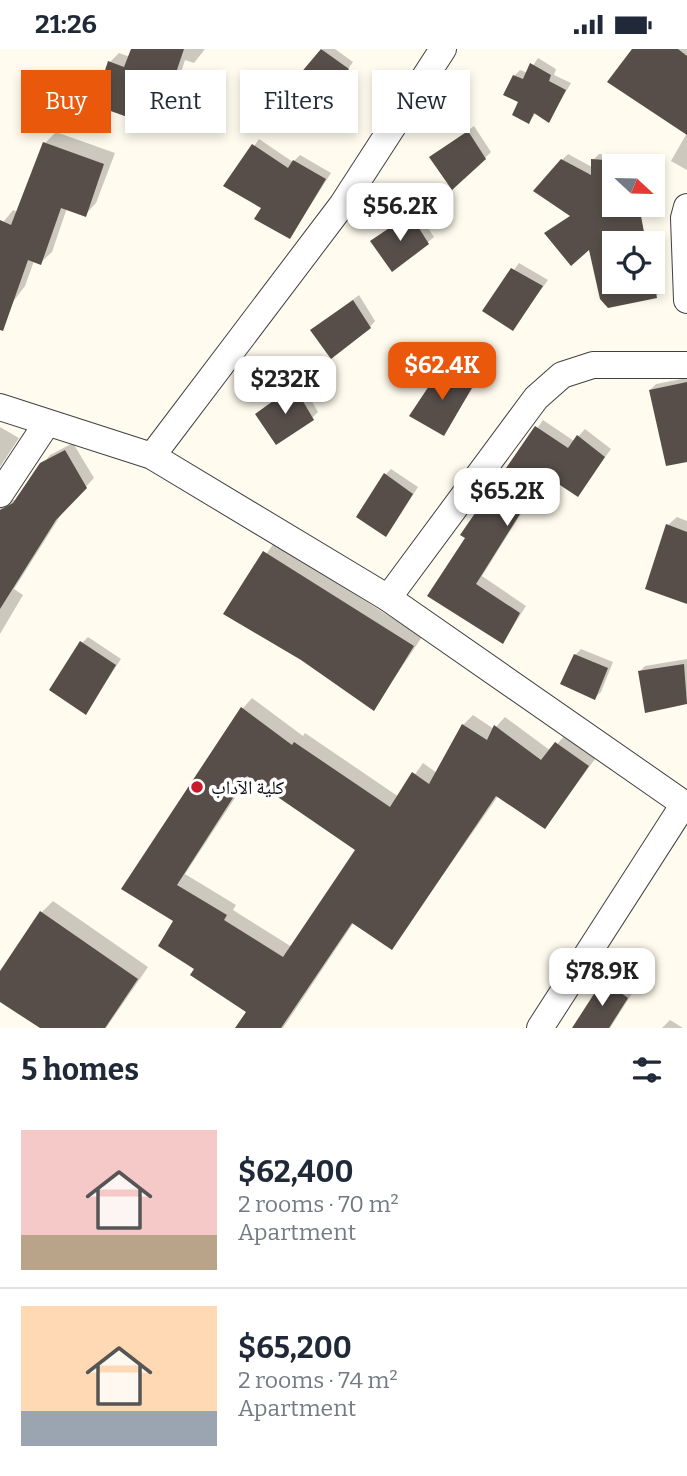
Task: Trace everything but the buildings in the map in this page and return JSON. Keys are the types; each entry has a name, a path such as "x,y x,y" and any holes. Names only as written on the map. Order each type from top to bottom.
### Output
{"street":[{"path":"152,456 342,205 443,49"},
{"path":"687,207 684,218 687,300"},
{"path":"388,598 536,398 562,375 593,365 687,365"},
{"path":"0,407 152,456 388,598 685,805 540,1028"},
{"path":"0,494 47,423"}],"place":[{"name":"كلية الآداب","path":"197,787"}]}
